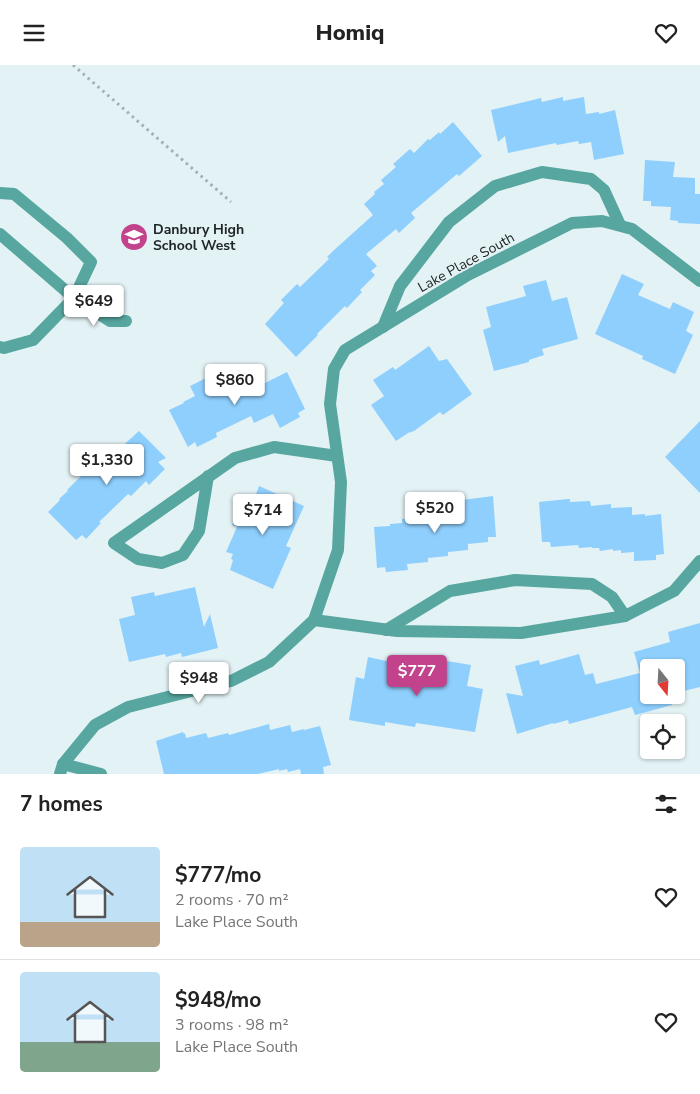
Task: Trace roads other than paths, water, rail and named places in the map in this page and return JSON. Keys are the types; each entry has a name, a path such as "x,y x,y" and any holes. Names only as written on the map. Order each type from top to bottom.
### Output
{"street":[{"path":"383,327 400,286 449,222 495,186 542,172 591,179 604,190 620,225"},
{"path":"0,193 14,194 67,238 91,262 74,298 33,340 4,348 0,347"},
{"name":"Lake Place South","path":"101,774 62,769 95,725 128,707 231,681 269,662 314,620 338,550 341,482 330,404 334,369 345,350 468,275 572,223 602,221 632,229 700,281"},
{"path":"0,234 74,298 110,321 126,321"},
{"path":"208,476 199,531 183,555 162,563 138,559 114,543 208,476 235,458 274,447 337,456"},
{"path":"314,620 397,631 521,633 625,616 674,591 700,561"},
{"path":"386,630 450,591 515,580 592,584 612,597 625,616"}],"place":[{"name":"Danbury High School West","path":"134,237"}]}
